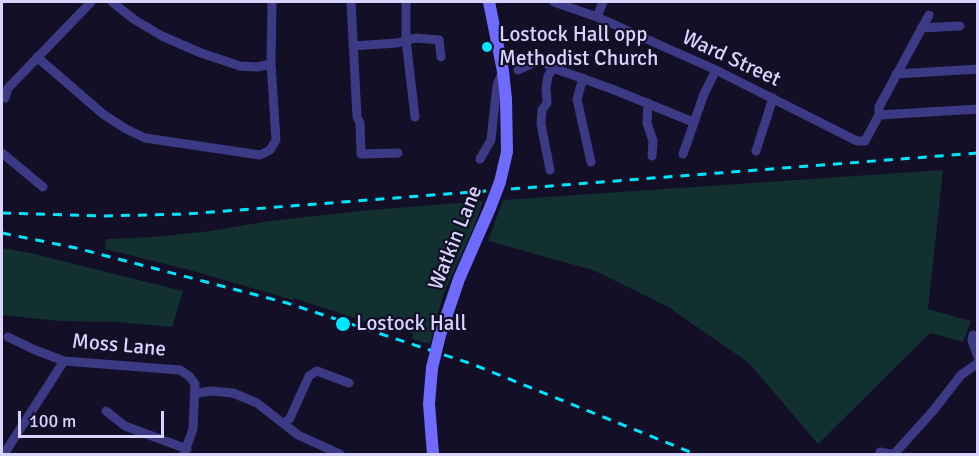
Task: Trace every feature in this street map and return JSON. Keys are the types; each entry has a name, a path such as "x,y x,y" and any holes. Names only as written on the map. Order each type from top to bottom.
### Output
{"main road":[{"name":"Watkin Lane","path":"434,454 429,404 432,368 440,335 459,279 500,182 507,152 503,71 492,2"}],"street":[{"path":"5,98 8,88 91,2"},
{"path":"112,2 135,20 162,36 201,53 240,66 257,67 271,64"},
{"path":"37,57 103,114 145,138 260,155 270,150 276,140 271,64 272,2"},
{"path":"351,2 361,154"},
{"path":"406,2 406,40 416,117"},
{"name":"Ward Street","path":"554,2 597,17 716,70 857,141 865,141 879,115 879,107 929,15"},
{"path":"597,17 603,2"},
{"path":"921,28 960,26"},
{"path":"353,46 397,43 406,40 439,40 441,57"},
{"path":"518,70 540,60 553,68 693,122"},
{"path":"550,170 541,124 542,110 547,103 548,76 553,68"},
{"path":"896,74 978,69"},
{"path":"683,154 704,94 716,70"},
{"name":"Watkin Lane","path":"480,159 491,140 497,85 503,71"},
{"path":"583,78 577,99 591,162"},
{"path":"756,151 773,98"},
{"path":"648,103 647,123 653,141 652,156"},
{"path":"879,115 978,109"},
{"path":"2,153 43,187"},
{"path":"350,154 398,153"},
{"path":"974,334 972,340 978,357"},
{"name":"Moss Lane","path":"8,338 64,361 180,370 195,384 194,394"},
{"path":"4,454 64,361"},
{"path":"880,452 892,454 933,411 961,375 978,363"},
{"path":"285,423 290,418 309,376 317,371 349,383"},
{"path":"106,411 125,426 186,452 194,429 194,394 210,391 233,393 257,403 298,435 340,454"}],"green space":[{"path":"943,170 928,309 971,321 963,342 930,333 818,444 749,363 668,307 593,270 488,241 503,200"},
{"path":"483,201 474,227 443,295 430,344 412,339 413,334 402,330 400,333 294,298 293,300 193,271 105,249 106,239 154,237 360,211"},
{"path":"2,248 183,291 172,327 119,322 58,321 2,315"}],"railway":[{"path":"2,213 101,216 187,214 978,153"},
{"path":"2,233 76,248 287,303 472,364 695,454"}],"place":[{"name":"Lostock Hall opp Methodist Church","path":"487,47"},
{"name":"Lostock Hall","path":"343,324"}]}
